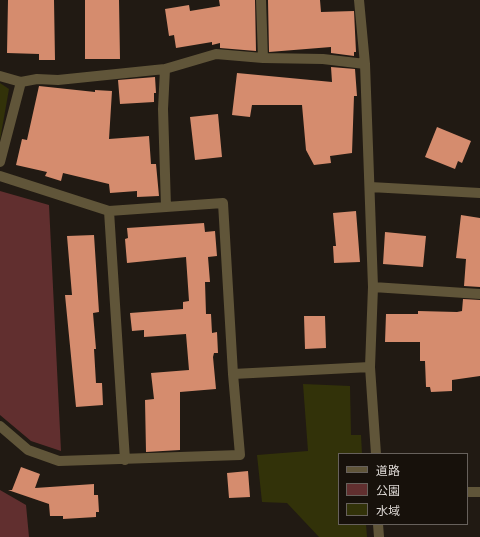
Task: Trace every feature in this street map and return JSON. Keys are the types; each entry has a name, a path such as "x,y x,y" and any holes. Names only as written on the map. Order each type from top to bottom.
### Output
{"street":[{"path":"261,0 263,58"},
{"path":"360,0 365,64 370,188 373,287 370,367 376,453"},
{"path":"0,76 21,82 37,79 58,80 165,69 216,54 263,58 323,59 365,64"},
{"path":"165,69 163,109 166,207"},
{"path":"0,162 21,82"},
{"path":"0,176 109,211 224,203 233,374 240,456 59,461 28,450 0,426"},
{"path":"370,188 480,192"},
{"path":"109,211 125,460"},
{"path":"373,287 480,294"},
{"path":"233,374 370,367"},
{"path":"468,492 480,492"},
{"path":"378,525 378,537"}],"green space":[{"path":"0,191 49,205 61,451 31,441 0,415"},
{"path":"0,490 26,505 29,537 0,537"}],"water":[{"path":"0,83 9,89 0,140"},
{"path":"303,384 350,386 351,435 361,435 362,453 338,453 338,525 366,525 367,537 319,537 287,503 262,502 257,455 308,451"}],"building":[{"path":"8,0 54,0 55,60 39,60 39,54 7,53"},
{"path":"85,0 119,0 120,59 85,59"},
{"path":"219,0 255,0 256,51 220,48 220,43 212,45 212,42 176,48 174,35 169,36 165,9 189,5 190,11 220,6"},
{"path":"268,0 320,0 321,12 354,11 356,52 354,52 354,56 331,53 331,47 269,52"},
{"path":"331,67 355,69 357,96 354,96 352,153 330,156 331,163 314,165 306,150 302,105 252,105 250,117 232,115 237,73 332,82"},
{"path":"155,77 156,93 154,93 154,102 120,104 118,80"},
{"path":"39,86 95,92 95,90 112,91 109,139 149,136 151,164 156,164 159,196 137,197 137,191 110,193 109,184 63,173 61,181 45,176 47,172 16,165 22,139 27,140"},
{"path":"218,114 222,157 195,160 190,117"},
{"path":"437,127 471,141 462,163 458,161 455,169 425,157"},
{"path":"356,211 360,262 334,263 333,246 336,246 333,213"},
{"path":"461,215 480,218 480,287 464,286 466,259 456,258"},
{"path":"204,223 205,232 215,231 217,256 208,257 210,282 205,282 206,314 211,314 212,333 217,332 218,353 214,353 213,357 216,389 180,392 180,450 146,452 145,400 154,399 151,373 189,370 186,334 144,337 144,330 132,331 130,313 183,309 183,302 189,301 186,257 127,263 125,239 128,238 127,228"},
{"path":"385,232 426,236 423,267 383,264"},
{"path":"94,235 99,312 93,313 96,349 94,349 96,383 102,383 103,405 76,407 65,295 72,295 67,236"},
{"path":"463,299 480,300 480,376 452,380 452,391 431,392 430,387 426,387 425,361 420,361 420,342 385,342 386,314 418,314 418,311 457,312 462,311"},
{"path":"304,316 325,316 326,348 305,349"},
{"path":"21,467 40,474 35,488 94,484 94,495 98,495 99,512 96,512 96,517 63,519 63,516 50,516 49,504 8,490 12,490"},
{"path":"248,471 250,497 229,498 227,473"}]}
